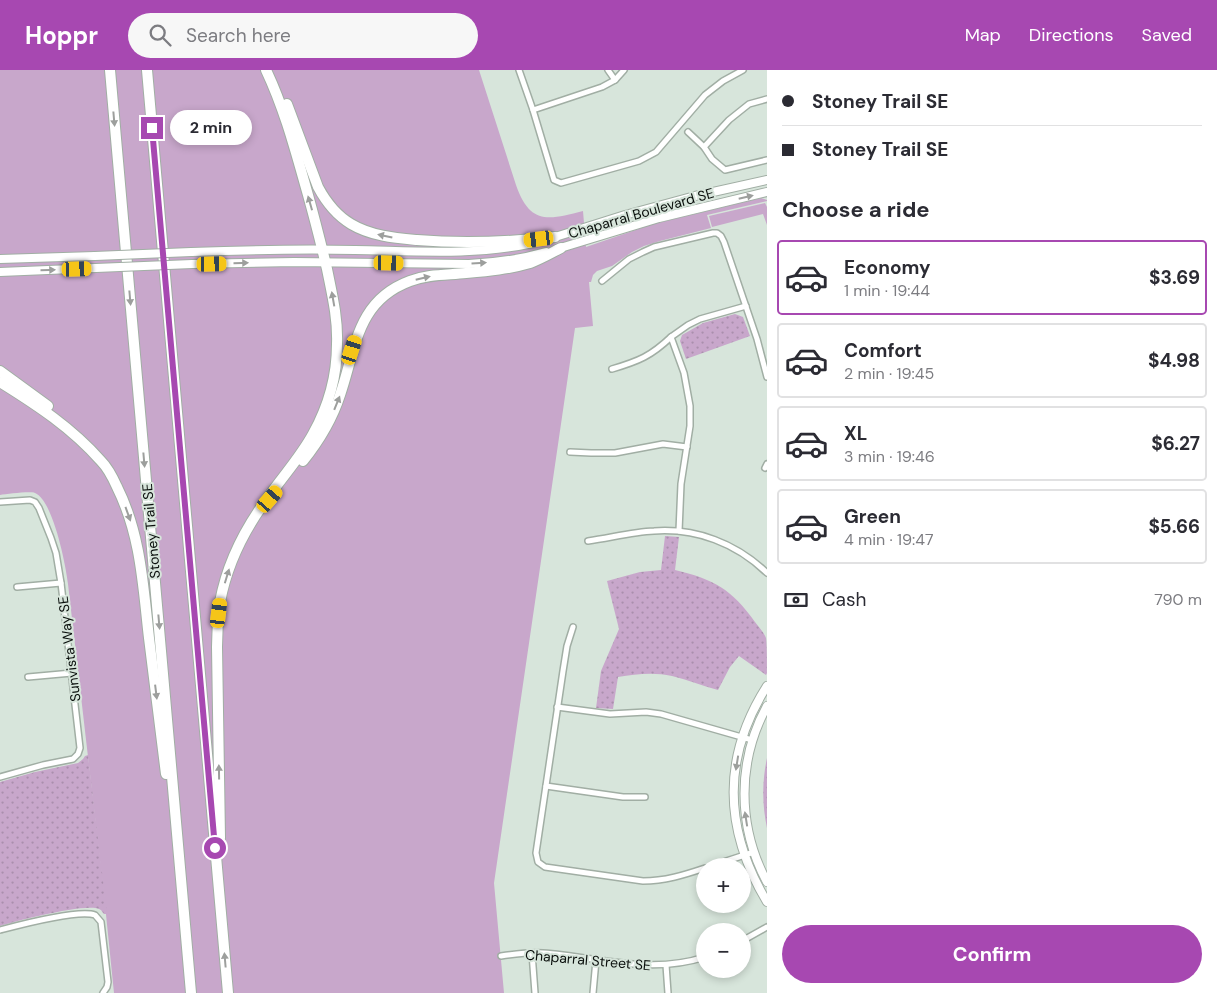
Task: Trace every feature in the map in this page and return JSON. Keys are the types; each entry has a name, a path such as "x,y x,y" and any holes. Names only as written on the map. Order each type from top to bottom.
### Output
{"highway":[{"name":"Stoney Trail SE","path":"110,70 191,993"},
{"path":"146,70 228,993"},
{"path":"221,926 217,647 220,602 239,544 266,499 294,464 310,440 331,392 336,361 337,333 325,262 290,131 266,70"},
{"path":"270,70 290,110 313,175 322,194 334,210 352,225 388,237 446,242 506,242 555,237"},
{"path":"248,528 308,455 322,433 339,397 361,326 380,299 400,285 418,278 517,266 538,260 562,248"},
{"path":"0,372 66,420 88,443 115,484 133,528 139,556 190,975"},
{"path":"0,382 57,420 102,462"}],"main road":[{"name":"Chaparral Boulevard SE","path":"0,259 191,252 322,250 475,252 519,246 695,196 767,180"},
{"name":"Chaparral Boulevard SE","path":"0,272 192,264 325,262 475,264 519,258 562,248 659,218 767,192"},
{"path":"767,686 753,710 742,738 737,762 734,794 737,827 744,855 753,878 767,902"},
{"path":"767,706 752,740 745,775 744,799 747,826 754,852 767,882"}],"street":[{"path":"519,70 554,180 561,183 639,161 656,152 705,95 723,81 743,70"},
{"path":"608,70 615,80"},
{"path":"533,110 602,87 615,80 624,70"},
{"path":"704,147 729,120 749,104 767,99"},
{"path":"688,132 704,147 712,159 725,170 767,160"},
{"path":"602,281 624,263 647,250 707,233 717,233 724,242 760,347 767,374"},
{"path":"612,369 648,356 658,350 671,337 696,321 746,306"},
{"path":"671,337 684,374 689,396 690,426 680,494 680,531"},
{"path":"570,452 615,453 663,444 686,447"},
{"name":"Sunvista Way SE","path":"0,502 30,500 37,504 56,553 80,748 78,754 73,759 0,777"},
{"path":"588,541 646,531 680,531 722,542 747,556 766,571"},
{"path":"17,587 61,583"},
{"path":"573,628 567,646 557,707 536,853 538,862 542,866 651,881 671,879 696,871"},
{"path":"28,677 72,673"},
{"path":"557,707 610,714 658,713 752,740"},
{"path":"546,786 623,797 645,796"},
{"path":"735,858 754,852"},
{"path":"0,930 57,917 88,913 95,915 101,922 108,982 103,993"},
{"path":"751,936 767,927"},
{"path":"532,953 535,993"},
{"name":"Chaparral Street SE","path":"501,956 532,953 550,954 631,965 666,965 696,960"},
{"path":"593,993 596,960"},
{"path":"666,965 668,993"}],"shaded area":[{"path":"0,70 479,70 521,198 534,213 542,216 560,216 583,211 586,247 653,224 761,198 767,200 707,215 711,228 644,246 612,266 597,271 593,275 591,282 589,282 593,326 575,328 494,883 504,993 114,993 65,563 58,534 42,498 32,492 0,495"},
{"path":"765,203 767,207 767,225 763,214 712,227 709,216"},
{"path":"735,314 743,317 750,336 686,359 680,341 682,335 703,323"},
{"path":"665,536 679,537 675,570 700,577 721,587 730,593 747,611 766,638 767,673 766,675 739,656 730,667 718,690 659,674 618,677 613,709 596,708 601,671 619,629 607,581 640,572 661,570"},
{"path":"88,755 107,914 104,914 99,909 80,908 0,926 0,782 78,763"},
{"path":"767,758 767,828 763,793"}],"route":[{"path":"152,128 215,848"}]}
